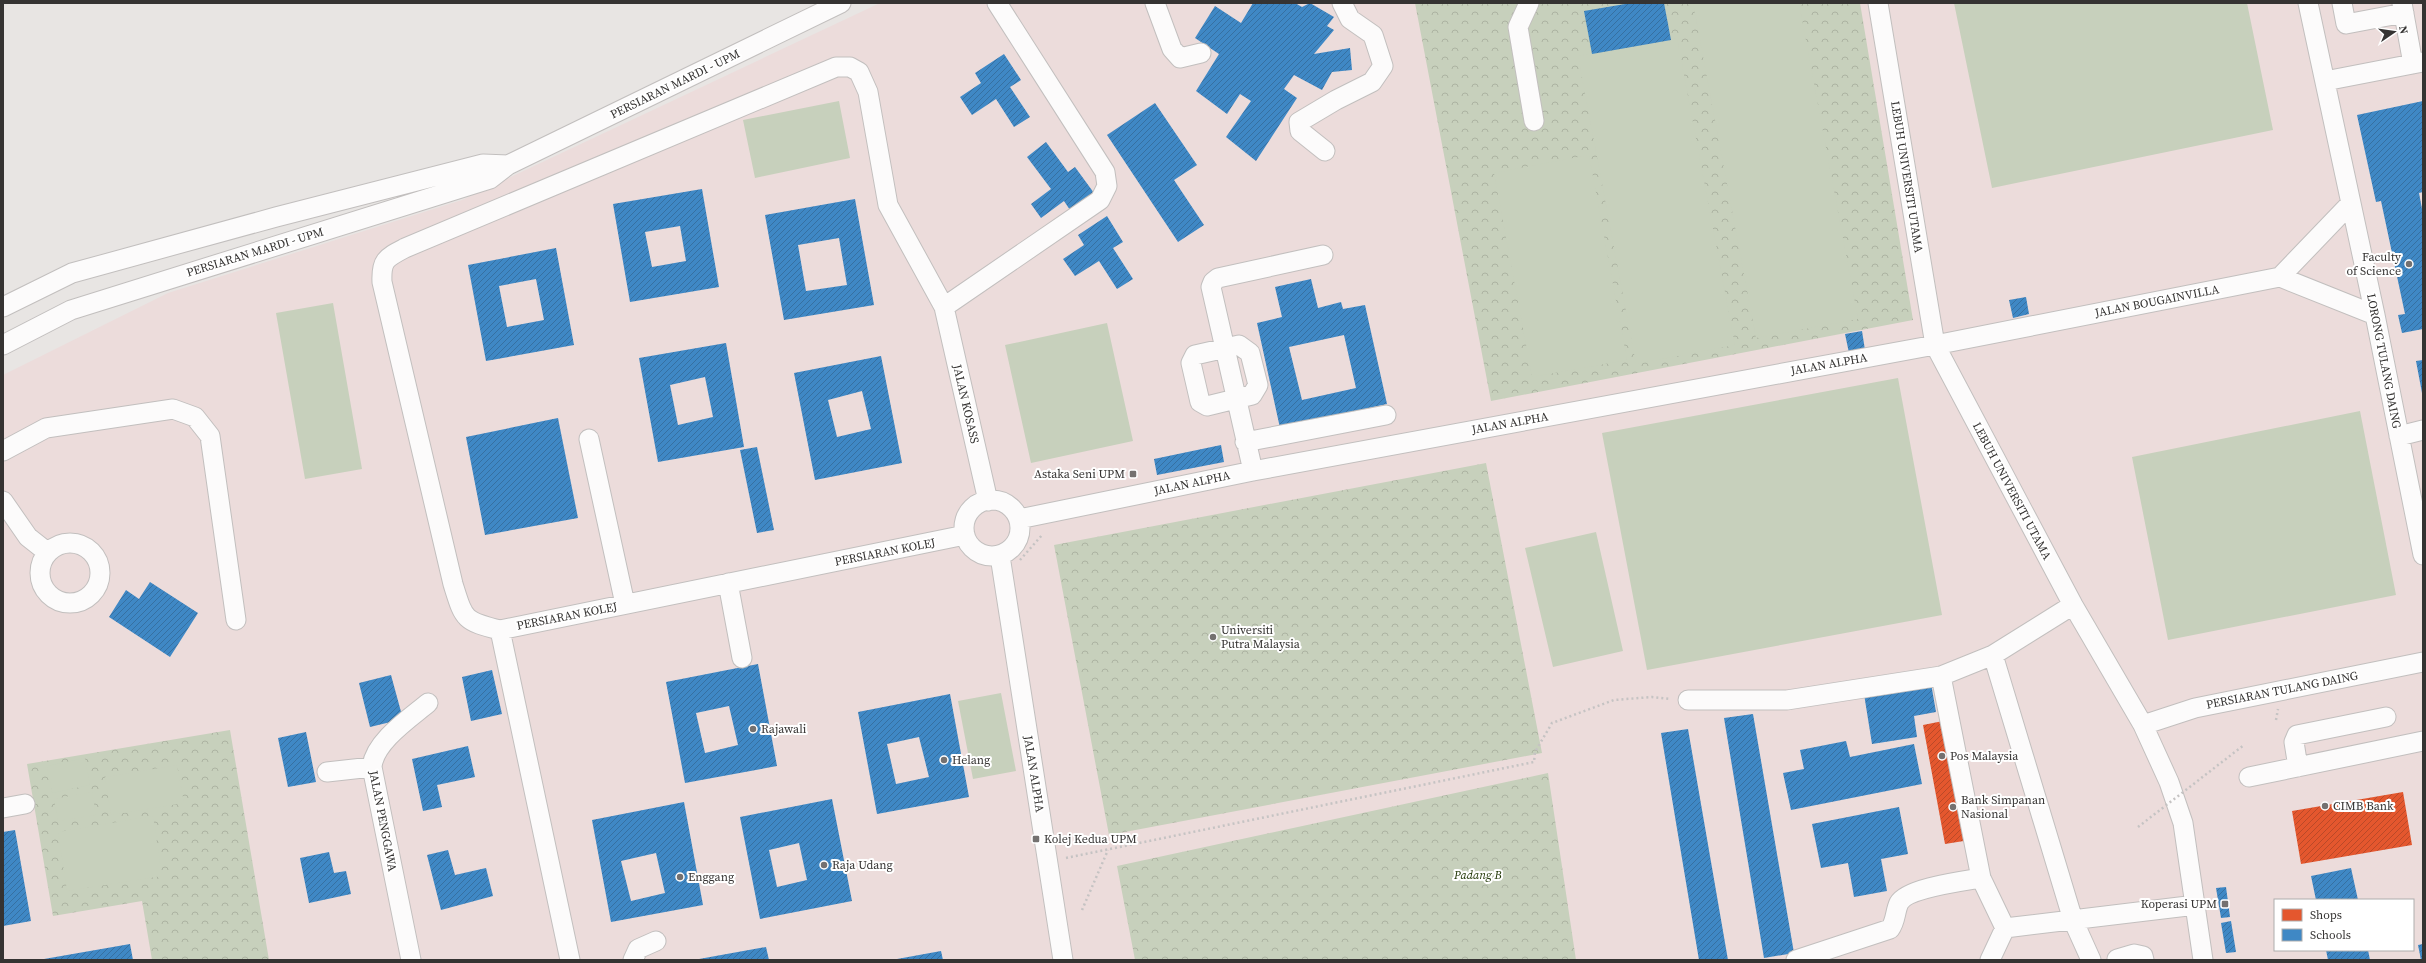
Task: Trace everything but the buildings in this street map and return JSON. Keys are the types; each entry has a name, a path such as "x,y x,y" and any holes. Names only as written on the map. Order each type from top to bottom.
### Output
{"street":[{"name":"PERSIARAN MARDI - UPM","path":"3,345 71,310 490,179 508,165 841,3"},
{"path":"944,307 1100,200 1107,186 1105,172 997,3"},
{"path":"1155,3 1172,49 1180,58 1201,53"},
{"path":"1325,151 1300,131 1299,122 1336,100 1372,82 1383,66 1373,35 1350,19 1342,3"},
{"path":"1530,3 1518,27 1534,121"},
{"name":"LEBUH UNIVERSITI UTAMA","path":"1878,3 1935,345 2073,605 2143,725 2169,782 2183,823 2203,960"},
{"name":"LORONG TULANG DAING","path":"2308,3 2375,315 2399,436 2420,522 2423,555"},
{"path":"2325,82 2418,63 2403,8 2377,10 2346,24 2342,3"},
{"name":"JALAN KOSASS","path":"500,630 477,624 467,619 460,605 382,282 382,266 389,257 412,245 836,67 850,67 860,72 868,92 888,205 944,307 988,501"},
{"name":"PERSIARAN MARDI - UPM","path":"3,307 72,273 276,217 483,164 508,165"},
{"path":"2351,203 2280,276 2375,315"},
{"path":"1253,471 1211,287 1213,282 1218,278 1323,255"},
{"name":"JALAN BOUGAINVILLA","path":"1935,345 2280,276"},
{"name":"JALAN ALPHA","path":"1019,519 1253,471 1935,345"},
{"path":"1225,348 1195,355 1191,362 1200,402 1207,406 1236,399"},
{"path":"3,451 46,428 173,409 195,417 210,436 236,620"},
{"path":"1246,442 1386,415"},
{"path":"2399,436 2423,430"},
{"path":"589,440 625,604"},
{"path":"3,501 28,537 48,552"},
{"path":"988,501 999,501 1007,505 1019,519 1020,528 1017,541 1008,552 1000,556 982,555 969,544 965,535 967,516 973,508 988,501"},
{"name":"PERSIARAN KOLEJ","path":"570,960 500,630 965,535"},
{"name":"JALAN ALPHA","path":"1000,556 1063,960"},
{"path":"728,583 742,658"},
{"path":"1688,700 1787,700 1941,676 1993,655 2073,605"},
{"path":"1993,655 2073,920 2091,960"},
{"name":"PERSIARAN TULANG DAING","path":"2143,725 2208,705 2423,662"},
{"path":"1941,676 1981,878 2005,928"},
{"name":"JALAN PENGGAWA","path":"411,960 372,767 372,759 390,734 428,703"},
{"path":"2298,767 2294,742 2297,735 2386,717"},
{"path":"2249,777 2423,741"},
{"path":"327,772 372,767"},
{"path":"3,808 25,804"},
{"path":"1796,960 1890,929 1895,922 1899,902 1909,894 1981,878"},
{"path":"2005,928 2196,905"},
{"path":"1990,960 2005,928"},
{"path":"633,960 638,949 656,941"},
{"path":"2117,960 2134,954 2143,956 2144,960"}],"path":[{"path":"1018,562 1049,529"},
{"path":"1048,864 1534,762 1536,752 1552,723 1589,708 1614,700 1652,698 1688,700"},
{"path":"2138,827 2244,745"},
{"path":"1082,910 1109,850"}],"shaded area":[{"name":"Universiti Putra Malaysia","path":"880,3 2423,3 2423,960 3,960 3,375 168,293 462,200"}],"green space":[{"path":"1415,3 1860,3 1913,320 1491,401"},
{"path":"1693,3 1799,3 1858,319 1756,338"},
{"path":"1954,3 2247,3 2273,130 1992,188"},
{"path":"1677,38 1735,345 1636,364 1578,56"},
{"path":"839,101 850,158 755,178 743,120"},
{"path":"1589,155 1627,360 1532,377 1494,173"},
{"path":"333,303 362,469 305,479 276,313"},
{"path":"1107,323 1133,441 1031,463 1005,345"},
{"path":"1898,378 1942,615 1647,670 1602,433"},
{"path":"2360,411 2396,595 2168,640 2132,457"},
{"path":"1486,463 1542,753 1109,835 1054,545"},
{"path":"1596,532 1623,651 1553,667 1525,548"},
{"path":"1001,693 1016,771 973,779 958,701"},
{"path":"230,730 269,960 152,960 142,901 53,916 27,764"},
{"path":"85,758 90,785 52,793 47,766"},
{"path":"177,765 184,803 111,815 105,777"},
{"name":"Padang B","path":"1548,773 1576,960 1135,960 1117,866"},
{"path":"92,792 96,815 58,821 54,799"},
{"path":"153,816 162,876 67,891 58,832"}],"place":[{"name":"Faculty of Science","path":"2409,264"},
{"name":"Astaka Seni UPM","path":"1133,474"},
{"name":"Universiti Putra Malaysia","path":"1213,637"},
{"name":"Rajawali","path":"753,729"},
{"name":"Pos Malaysia","path":"1942,756"},
{"name":"Helang","path":"944,760"},
{"name":"CIMB Bank","path":"2325,806"},
{"name":"Bank Simpanan Nasional","path":"1953,807"},
{"name":"Kolej Kedua UPM","path":"1036,839"},
{"name":"Raja Udang","path":"824,865"},
{"name":"Enggang","path":"680,877"},
{"name":"Koperasi UPM","path":"2225,904"}]}
